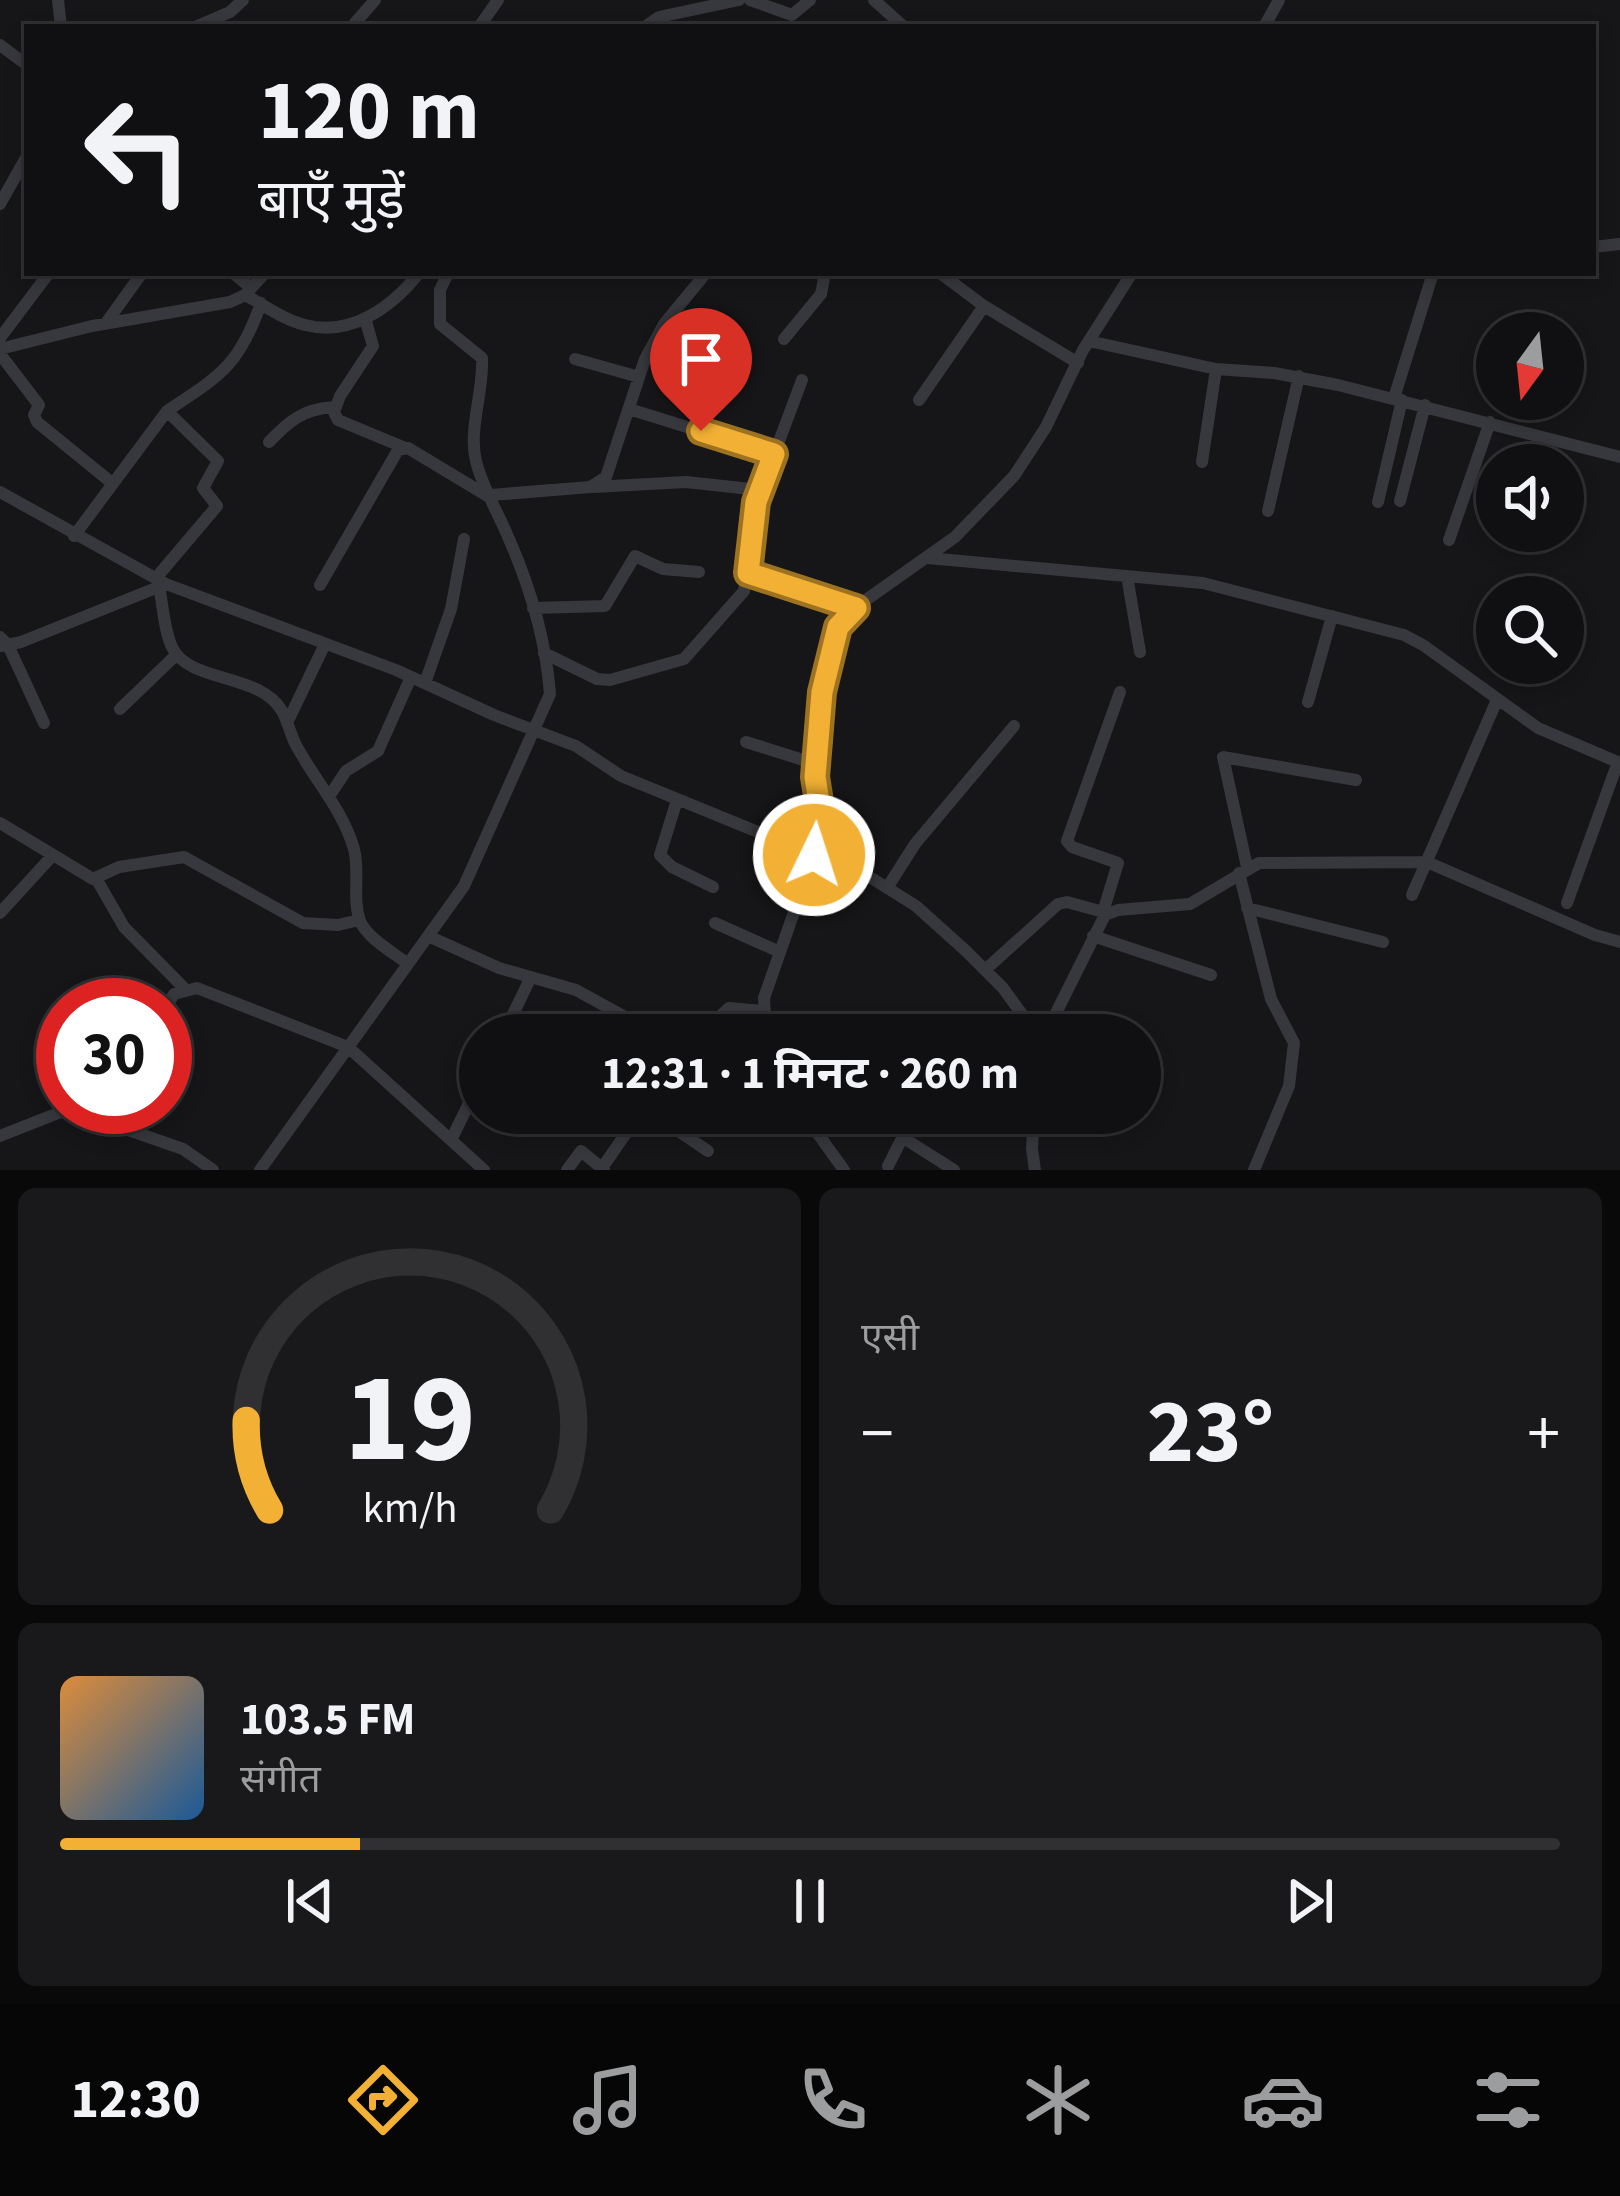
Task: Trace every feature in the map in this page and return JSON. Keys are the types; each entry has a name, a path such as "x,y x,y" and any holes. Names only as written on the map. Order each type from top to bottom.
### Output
{"street":[{"path":"202,24 243,0"},
{"path":"355,23 375,0"},
{"path":"651,24 670,15 739,0"},
{"path":"750,0 792,15 810,0"},
{"path":"874,0 901,24"},
{"path":"670,15 678,24"},
{"path":"0,204 24,161"},
{"path":"0,338 47,276"},
{"path":"106,323 140,276"},
{"path":"236,276 261,303 305,326 327,327 365,318 392,304 416,276"},
{"path":"112,483 38,422 34,415 39,406 0,351 106,323 230,302 262,276"},
{"path":"260,1170 464,886 550,694 533,608 476,465 482,358 440,324 440,290 447,276"},
{"path":"590,487 611,468 639,377 664,324 704,276"},
{"path":"784,339 821,294 824,276"},
{"path":"944,276 1078,363"},
{"path":"763,1014 822,820 816,764 828,662 838,627 856,608 955,537 1014,476 1130,276"},
{"path":"1378,502 1398,399 1432,276"},
{"path":"74,536 167,411 239,356 261,303"},
{"path":"919,400 984,306"},
{"path":"365,318 373,346 334,407 338,420 404,448 491,497 686,482 760,490"},
{"path":"1089,341 1216,369 1299,376 1620,457"},
{"path":"574,359 639,377"},
{"path":"1202,462 1216,369"},
{"path":"1268,512 1299,376"},
{"path":"544,653 610,680 684,659 744,591 760,490 802,380"},
{"path":"1400,501 1425,405"},
{"path":"268,442 292,417 334,407"},
{"path":"629,409 774,454"},
{"path":"44,723 3,643 160,583 218,506 203,488 218,460 167,411"},
{"path":"1449,540 1490,422"},
{"path":"320,585 393,455 404,448"},
{"path":"0,492 160,583 418,680 576,746 621,776 887,888 916,906 985,970 1023,1014"},
{"path":"330,795 346,771 378,751 418,680 451,609 464,538"},
{"path":"533,608 605,606 635,556 672,572 699,572"},
{"path":"926,557 1235,588 1413,639 1551,736 1619,763 1567,903"},
{"path":"748,573 856,608"},
{"path":"1127,576 1140,652"},
{"path":"160,583 176,655 262,691 278,704 296,744 348,829 358,866 359,920 408,964"},
{"path":"1308,702 1332,616"},
{"path":"287,723 325,644"},
{"path":"120,709 176,655"},
{"path":"1052,1014 1106,913 1118,863 1067,841 1120,692"},
{"path":"1412,895 1497,700"},
{"path":"887,888 915,844 1015,727"},
{"path":"746,742 816,764"},
{"path":"1255,1170 1289,1086 1294,1043 1270,999 1247,908 1222,760 1225,755 1356,780"},
{"path":"677,800 660,855 672,867 713,887"},
{"path":"0,823 97,880 124,927 175,978"},
{"path":"0,913 52,854"},
{"path":"97,880 119,867 184,856 303,922 338,925 359,920"},
{"path":"985,970 1058,904 1067,902 1106,913 1190,904 1259,863 1427,862 1620,942"},
{"path":"1247,908 1383,942"},
{"path":"715,923 780,952"},
{"path":"428,936 499,968 592,998 621,1014"},
{"path":"1093,936 1211,975"},
{"path":"513,1014 531,977"},
{"path":"192,988 348,1047 484,1170"},
{"path":"723,1014 729,1008 763,1011"},
{"path":"0,1136 36,1122"},
{"path":"451,1140 459,1124"},
{"path":"145,1134 183,1149 213,1170"},
{"path":"567,1170 581,1151 603,1169 626,1134"},
{"path":"684,1134 708,1150"},
{"path":"818,1134 844,1170"},
{"path":"888,1166 904,1134"},
{"path":"1034,1134 1035,1170"},
{"path":"902,1137 954,1170"}],"route":[{"path":"701,431 774,454 756,502 748,573 856,608 838,627 822,692 815,777 822,820 814,855"}]}
